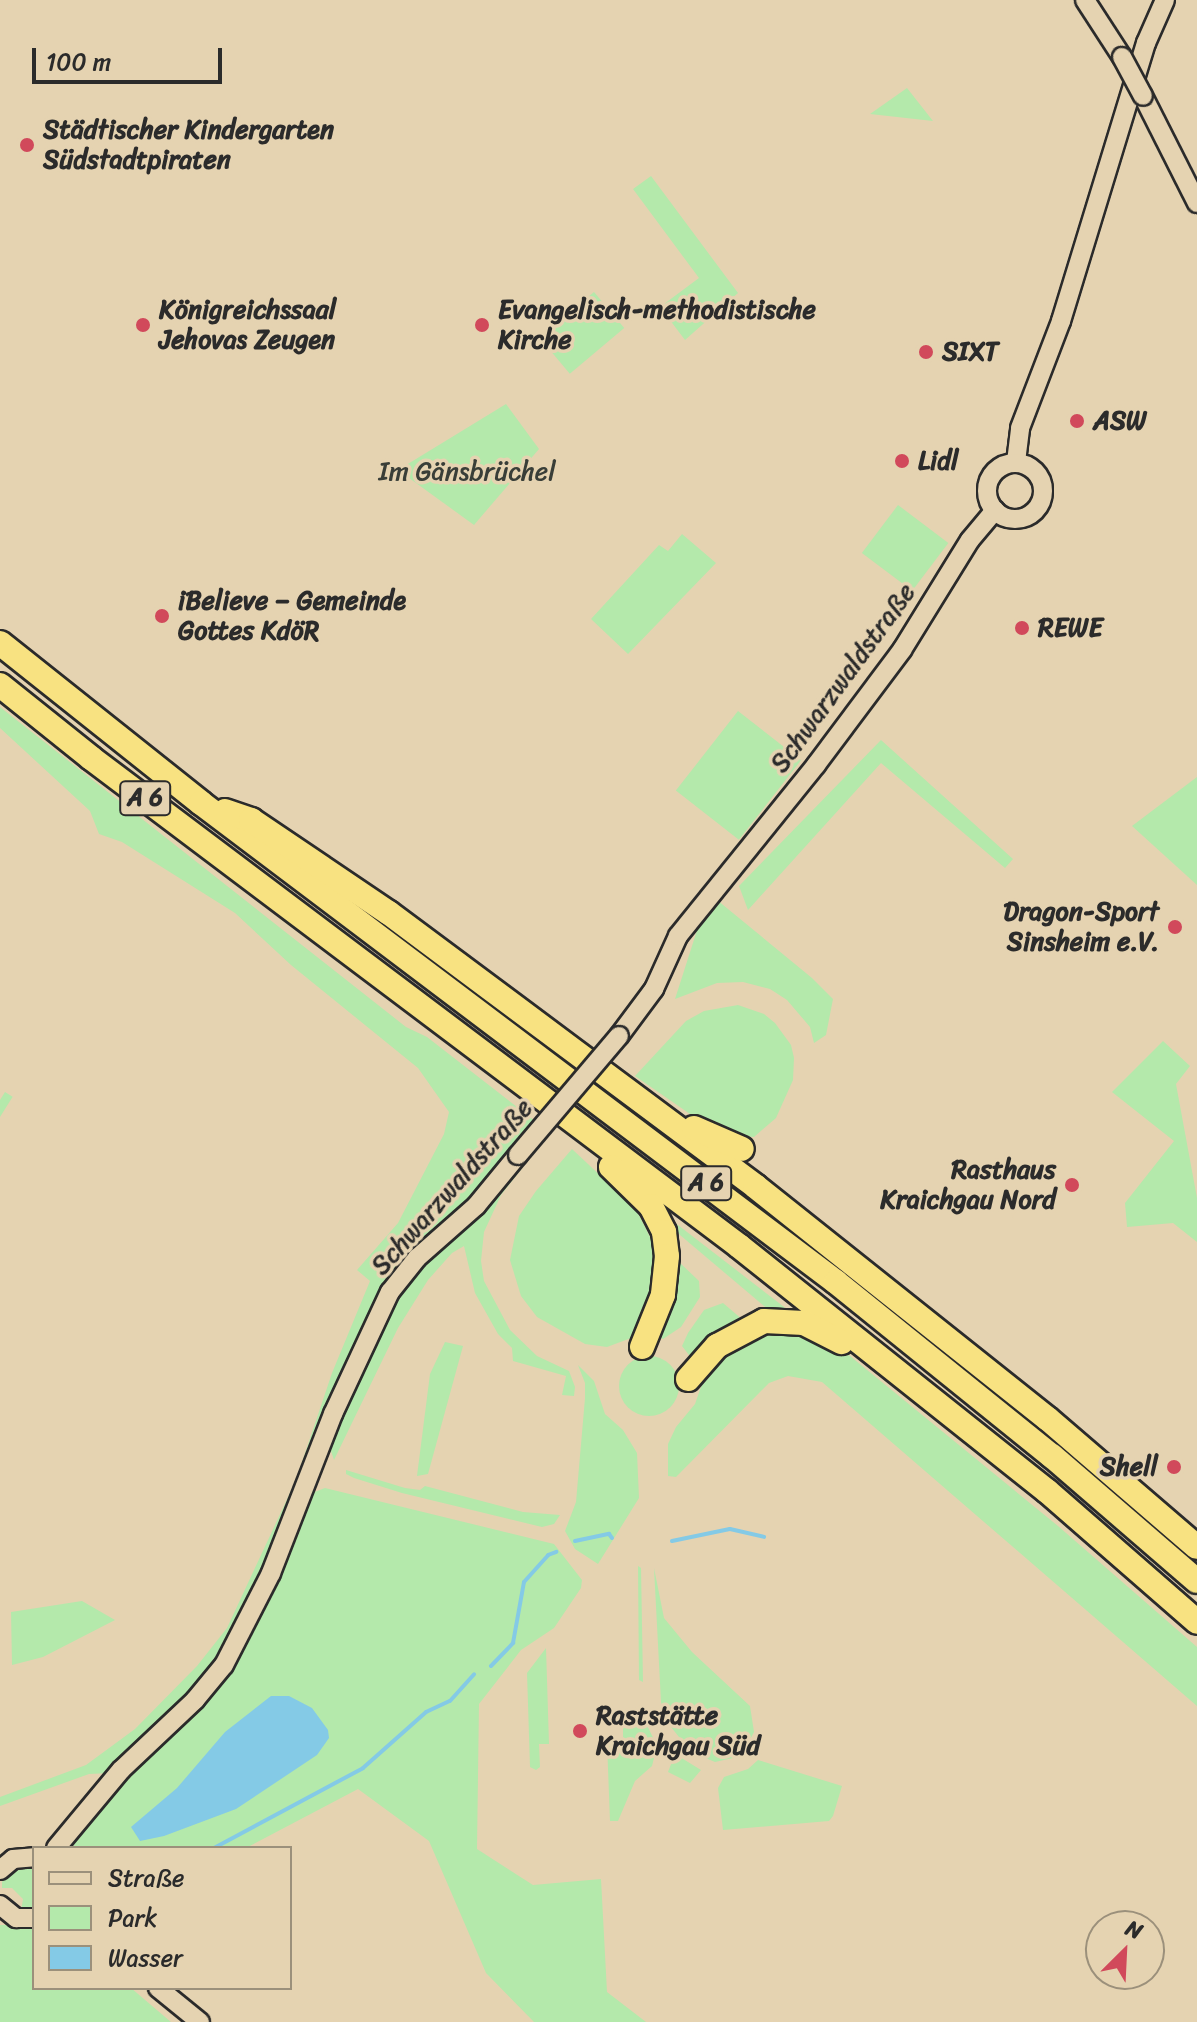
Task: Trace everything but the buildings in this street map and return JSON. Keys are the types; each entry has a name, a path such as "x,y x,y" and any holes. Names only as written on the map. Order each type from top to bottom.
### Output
{"highway":[{"name":"A 6","path":"0,643 201,803 836,1282 1040,1447 1197,1581"},
{"name":"A 6","path":"0,685 91,758 577,1124 897,1370 1047,1491 1197,1622"},
{"path":"201,803 251,820 333,874 639,1099 890,1291 1048,1419 1197,1547"},
{"path":"639,1099 742,1149"},
{"name":"A 6","path":"577,1124 610,1167 651,1206 664,1232 667,1256 663,1295 642,1347"},
{"name":"A 6","path":"688,1379 717,1346 750,1326 776,1319 817,1327 897,1370"}],"main road":[{"path":"1085,0 1122,57 1197,203"},
{"path":"1016,462 1020,428 1061,321 1146,43 1165,0"},
{"path":"1016,462 1026,464 1040,477 1043,496 1039,505 1025,517 1015,519 995,510 988,499 988,481 999,467 1016,462"},
{"name":"Schwarzwaldstraße","path":"58,1846 102,1790 195,1700 224,1665 271,1573 333,1414 390,1292 417,1258 476,1206 619,1036 654,989 678,936 816,765 902,650 970,540 995,510"},
{"path":"0,1870 13,1859 32,1857"},
{"path":"1,1908 16,1918 32,1918"},
{"path":"160,1990 200,2022"}],"green space":[{"path":"907,88 933,121 870,114"},
{"path":"651,176 738,293 685,340 660,307 699,278 633,189"},
{"path":"594,292 624,328 570,374 540,338"},
{"name":"Im Gänsbrüchel","path":"506,404 539,449 474,525 398,470"},
{"path":"898,505 948,543 912,591 862,553"},
{"path":"682,534 716,563 628,654 591,619 659,545 668,551"},
{"path":"0,707 406,1027 427,1037 535,1121 456,1213 397,1268 385,1288 267,1571 208,1677 111,1773 89,1774 0,1806 0,1797 86,1765 135,1729 197,1666 227,1628 296,1480 332,1373 370,1281 357,1270 398,1223 444,1134 449,1112 418,1068 291,965 235,913 122,842 99,834 90,811 0,728"},
{"path":"738,711 801,760 739,840 676,791"},
{"path":"881,740 1013,859 1005,868 881,763 748,910 739,886"},
{"path":"1197,777 1197,885 1132,826"},
{"path":"717,900 833,999 826,1035 814,1043 810,1027 787,1000 770,989 743,982 717,983 675,999 700,921"},
{"path":"738,1005 764,1014 775,1023 791,1045 794,1058 793,1080 776,1118 754,1137 728,1135 703,1123 635,1076 686,1021 704,1011"},
{"path":"1163,1041 1190,1066 1176,1084 1197,1198 1197,1242 1173,1223 1127,1227 1125,1203 1174,1141 1112,1092"},
{"path":"5,1092 13,1097 0,1117 0,1100"},
{"path":"572,1149 636,1209 654,1245 656,1271 644,1327 631,1338 607,1347 585,1344 537,1317 521,1296 510,1260 519,1216"},
{"path":"521,1163 523,1167 501,1195 484,1232 481,1261 484,1281 510,1330 537,1356 569,1371 575,1387 574,1396 562,1395 566,1376 513,1361 512,1348 498,1334 475,1293 464,1246 452,1253 428,1280 398,1328 334,1460 329,1445 397,1295 419,1268 475,1219"},
{"path":"665,1215 788,1310 771,1311 764,1306 680,1235"},
{"path":"678,1261 699,1281 700,1297 681,1327 663,1339 659,1337"},
{"path":"723,1303 743,1320 692,1359 682,1346 688,1333 704,1310"},
{"path":"776,1327 826,1342 850,1356 1058,1526 1197,1647 1197,1706 822,1382 788,1376 769,1383 676,1477 668,1476 668,1444 676,1427 695,1404 710,1361"},
{"path":"445,1342 463,1346 428,1474 417,1476 430,1374"},
{"path":"649,1356 661,1358 670,1365 677,1374 677,1398 670,1407 661,1414 649,1416 637,1414 628,1407 621,1398 619,1386 621,1374 628,1365 637,1358"},
{"path":"578,1365 594,1381 605,1414 623,1430 637,1453 639,1498 598,1564 575,1549 565,1531 576,1502 585,1398 585,1383"},
{"path":"346,1470 405,1488 420,1490 425,1486 523,1512 560,1515 554,1524 542,1527 402,1493 354,1478 346,1474"},
{"path":"325,1488 554,1544 582,1580 581,1588 554,1628 521,1650 479,1704 477,1849 533,1885 601,1879 607,1992 646,2022 534,2022 486,1973 429,1841 358,1789 250,1846 73,1846 101,1801 243,1647 274,1589 307,1499 312,1493"},
{"path":"638,1566 641,1568 643,1682 639,1680"},
{"path":"654,1568 664,1618 692,1652 750,1706 754,1732 746,1748 733,1758 715,1762 691,1752 667,1722 661,1702"},
{"path":"82,1601 115,1620 43,1657 12,1665 11,1612"},
{"path":"546,1648 549,1744 539,1744 540,1767 536,1770 530,1767 527,1673"},
{"path":"623,1714 645,1721 657,1746 652,1766 635,1781 618,1821 610,1821 607,1742 623,1741"},
{"path":"675,1754 701,1770 690,1783 668,1772"},
{"path":"758,1760 842,1786 829,1821 723,1830 718,1788 724,1777 748,1769"},
{"path":"32,1863 32,1910 21,1911 23,1899 12,1888 2,1888 2,1882 12,1867"},
{"path":"0,1925 32,1925 32,1990 133,1990 171,2022 0,2022"}],"water":[{"path":"271,1696 289,1696 312,1708 328,1730 329,1738 317,1755 236,1809 164,1836 140,1841 131,1827 177,1788 225,1732"}],"waterway":[{"path":"672,1541 730,1529 764,1537"},
{"path":"575,1541 609,1534 612,1538"},
{"path":"491,1666 513,1643 524,1582 548,1555 556,1552"},
{"path":"218,1846 363,1768 426,1712 450,1701 474,1674"}],"place":[{"name":"Städtischer Kindergarten Südstadtpiraten","path":"27,145"},
{"name":"Königreichssaal Jehovas Zeugen","path":"143,325"},
{"name":"Evangelisch-methodistische Kirche","path":"482,325"},
{"name":"SIXT","path":"926,352"},
{"name":"ASW","path":"1077,421"},
{"name":"Lidl","path":"902,461"},
{"name":"iBelieve – Gemeinde Gottes KdöR","path":"162,616"},
{"name":"REWE","path":"1022,628"},
{"name":"Dragon-Sport Sinsheim e.V.","path":"1175,927"},
{"name":"Rasthaus Kraichgau Nord","path":"1072,1185"},
{"name":"Shell","path":"1174,1467"},
{"name":"Raststätte Kraichgau Süd","path":"580,1731"}]}
